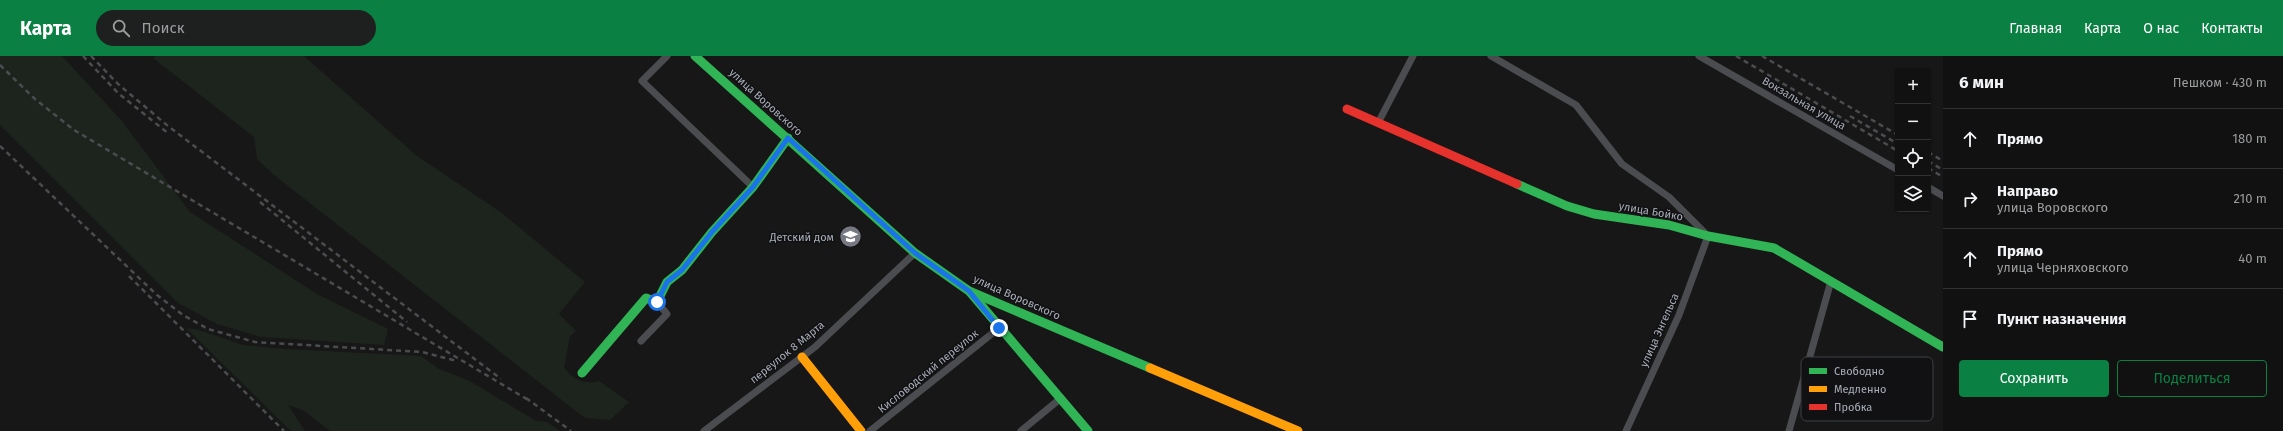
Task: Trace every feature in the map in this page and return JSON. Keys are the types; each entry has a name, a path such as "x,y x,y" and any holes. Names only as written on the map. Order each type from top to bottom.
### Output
{"street":[{"path":"667,56 642,81 753,187"},
{"name":"улица Воровского","path":"695,56 915,253 969,291 1298,431"},
{"path":"1378,123 1413,56"},
{"path":"1491,56 1576,105 1622,164 1669,198 1708,236"},
{"name":"Вокзальная улица","path":"1699,56 1895,168"},
{"name":"улица Бойко","path":"1347,109 1567,206 1594,214 1669,225 1708,236 1774,248 1943,347"},
{"path":"657,302 667,282 682,270 712,232 753,187 788,138"},
{"path":"1931,189 1943,196"},
{"name":"улица Энгельса","path":"1626,431 1679,315 1708,236"},
{"name":"переулок 8 Марта","path":"704,431 802,358 915,253"},
{"path":"1810,357 1831,281"},
{"path":"969,291 1088,431"},
{"path":"582,374 646,298 657,302 667,314 641,341"},
{"name":"Кисловодский переулок","path":"870,431 999,328"},
{"path":"802,358 861,431"},
{"path":"1789,431 1801,388"},
{"path":"1021,431 1061,398"}],"shaded area":[{"path":"0,56 62,56 121,120 190,212 317,294 388,329 384,345 261,337 217,324 178,303 0,125"},
{"path":"156,56 304,56 417,156 502,213 585,282 559,314 576,331 570,336 564,368 572,376 584,382 599,381 629,402 610,420 586,418 577,412 274,175 257,159 254,137 153,58"},
{"path":"186,328 199,330 243,345 285,349 421,356 439,369 468,380 536,421 547,422 560,431 330,431 303,410 288,405 305,431 291,431"}],"railway":[{"path":"83,56 118,93 169,134"},
{"path":"91,56 118,84 168,126 501,379"},
{"path":"1736,56 1895,149"},
{"path":"1762,56 1895,133"},
{"path":"0,65 35,99 74,130 530,401"},
{"path":"1850,116 1895,142"},
{"path":"0,146 157,295 183,315 208,329 255,342 422,352 457,361"},
{"path":"1931,154 1943,161"},
{"path":"1931,163 1943,170"},
{"path":"1931,170 1943,177"},
{"path":"260,202 407,322"},
{"path":"129,276 284,431"},
{"path":"526,398 571,431"}],"traffic: fast":[{"path":"695,56 915,253 969,291 1150,368"},
{"path":"582,373 646,298 657,302 667,282 682,270 712,232 753,187 788,138"},
{"path":"1517,184 1567,206 1594,214 1669,225 1708,236 1774,248 1943,347"},
{"path":"970,292 1088,431"}],"traffic: slow":[{"path":"802,357 861,431"},
{"path":"1150,368 1298,431"}],"traffic: jam":[{"path":"1347,109 1517,184"}],"place":[{"name":"Детский дом","path":"850,237"}],"route":[{"path":"657,302 667,282 682,270 712,232 753,187 788,138 915,253 969,291 999,328"}]}
